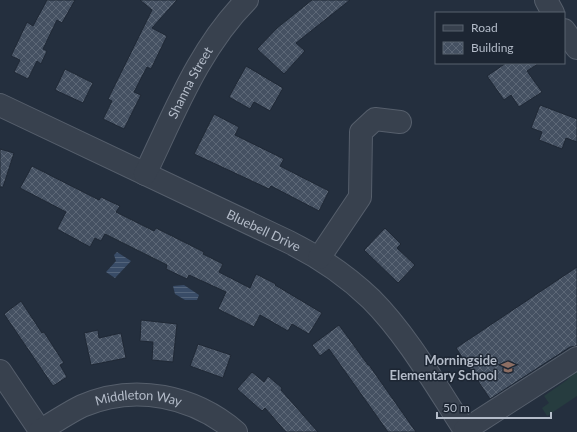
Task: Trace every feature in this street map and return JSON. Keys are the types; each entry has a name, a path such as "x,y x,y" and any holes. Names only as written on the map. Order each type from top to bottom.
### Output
{"street":[{"name":"Shanna Street","path":"145,174 202,59 225,24 247,0"},
{"path":"546,0 552,12"},
{"path":"565,31 577,48"},
{"name":"Bluebell Drive","path":"0,105 289,242 319,258 360,289 385,314 466,431"},
{"path":"319,258 360,197 360,132 375,119 400,122"},
{"path":"466,431 577,358"},
{"path":"0,371 40,431"},
{"name":"Middleton Way","path":"40,431 72,411 89,404 108,398 140,395 174,398 190,403 216,416 236,432"}],"green space":[{"path":"577,369 577,396 547,416 542,408 549,403 544,396 567,380"}],"water":[{"path":"117,252 131,261 115,278 106,272 116,261 114,255"},
{"path":"184,285 199,295 197,300 185,300 175,294 173,286"}],"building":[{"path":"47,0 75,0 62,23 57,20 43,49 47,51 41,64 37,61 28,79 14,72 20,60 11,56 27,22 33,26"},
{"path":"140,0 177,0 152,28 167,36 151,69 147,67 134,92 141,95 124,129 103,119 112,101 108,99 152,10"},
{"path":"312,0 350,0 296,43 305,51 284,74 257,49 277,28"},
{"path":"505,64 538,64 527,71 542,92 519,107 511,95 504,100 487,76"},
{"path":"246,66 283,88 270,111 254,102 250,109 229,97"},
{"path":"65,69 93,83 83,103 55,90"},
{"path":"540,105 577,119 577,142 566,138 562,149 539,140 542,132 531,128"},
{"path":"214,114 239,127 235,135 284,159 280,166 329,191 319,211 271,186 269,189 194,154"},
{"path":"0,149 14,153 3,187 0,187"},
{"path":"32,166 99,200 101,197 120,206 116,212 154,231 156,228 204,252 203,254 223,264 219,272 250,288 256,274 276,284 275,285 322,313 309,334 292,324 288,331 260,315 254,327 218,309 226,292 189,275 187,279 166,269 167,265 105,234 101,241 95,238 90,247 57,229 66,212 20,188"},
{"path":"385,228 401,244 397,248 415,265 398,283 364,250"},
{"path":"577,267 577,346 570,347 490,399 456,348"},
{"path":"21,301 42,333 44,332 64,363 60,365 67,377 53,386 4,314"},
{"path":"141,320 177,324 173,362 152,360 153,342 140,341"},
{"path":"339,325 416,432 388,432 329,349 320,356 312,345"},
{"path":"98,330 99,338 121,333 126,358 91,365 84,333"},
{"path":"198,344 231,355 223,378 190,366"},
{"path":"252,372 264,382 268,376 282,388 281,390 318,432 286,432 265,408 262,411 237,389"}],"place":[{"name":"Morningside Elementary School","path":"508,367"}]}
